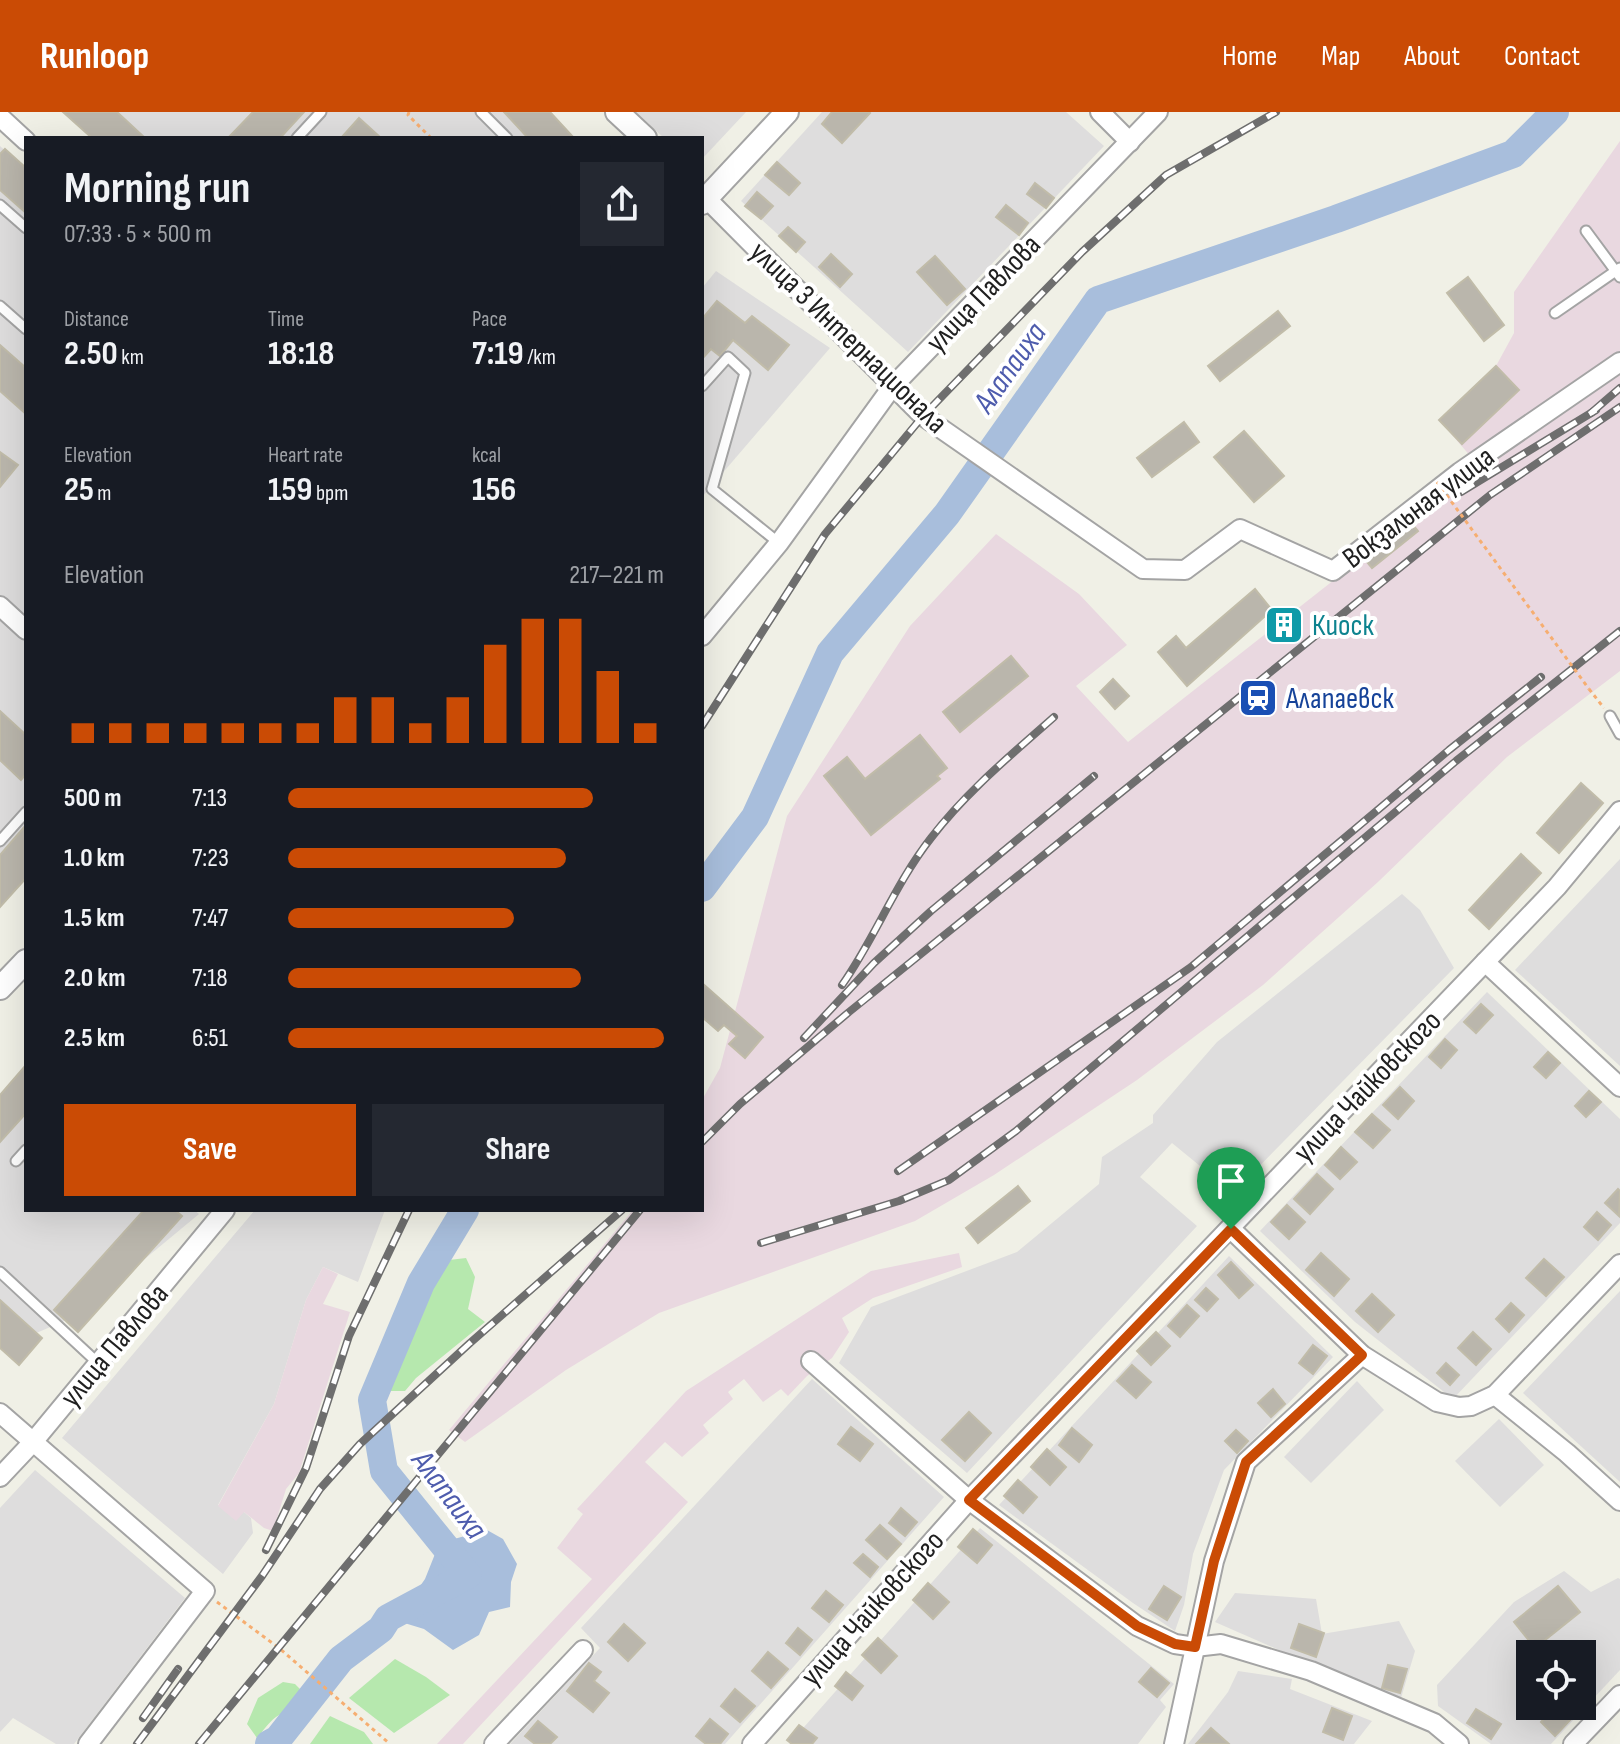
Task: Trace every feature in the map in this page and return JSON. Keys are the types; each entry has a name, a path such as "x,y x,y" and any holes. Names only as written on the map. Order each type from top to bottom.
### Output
{"street":[{"path":"617,112 643,136"},
{"path":"704,197 787,112"},
{"path":"1100,112 1130,142"},
{"name":"улица Павлова","path":"704,634 779,543 892,387 1158,112"},
{"path":"0,117 24,139"},
{"name":"улица 3 Интернационала","path":"704,199 923,416 1003,473"},
{"name":"Вокзальная улица","path":"1003,473 1143,569 1185,570 1240,529 1333,571 1460,472 1620,362"},
{"path":"0,606 24,628"},
{"name":"улица Чайковского","path":"752,1744 969,1500 1557,887 1620,811"},
{"path":"1485,962 1620,1087"},
{"path":"0,988 24,963"},
{"name":"улица Павлова","path":"0,1477 99,1364 223,1212"},
{"path":"1231,1229 1362,1355 1437,1402 1459,1407 1471,1406 1495,1395 1620,1264"},
{"path":"1174,1744 1214,1561 1246,1462 1362,1355"},
{"path":"811,1361 969,1500 1137,1626 1175,1644 1195,1647 1221,1644 1311,1671 1434,1723 1459,1744"},
{"path":"1495,1395 1620,1501"},
{"path":"0,1413 205,1591 88,1744"},
{"path":"494,1744 583,1650"},
{"path":"1573,1744 1620,1695"}],"lane":[{"path":"299,136 321,112"},
{"path":"481,112 505,136"},
{"path":"0,205 24,226"},
{"path":"1555,313 1619,272 1586,231"},
{"path":"0,306 24,327"},
{"path":"704,384 728,357 745,373 712,489 779,543"},
{"path":"1610,716 1620,734"},
{"path":"0,841 24,814"},
{"path":"16,1161 24,1152"},
{"path":"0,1272 99,1364"}],"path":[{"path":"409,112 408,115 429,136"},
{"path":"1437,482 1610,716"},
{"path":"205,1591 225,1610 279,1648 390,1744"}],"shaded area":[{"path":"85,112 525,112 548,136 114,136"},
{"path":"636,112 746,112 704,157 704,136 662,136"},
{"path":"822,112 1066,112 1104,146 908,352 741,201"},
{"path":"1620,141 1620,671 1507,757 1378,882 1263,985 1137,1080 994,1175 915,1221 659,1313 566,1370 465,1442 449,1430 631,1212 704,1212 704,1096 720,1068 787,816 910,626 996,534 1079,594 1127,645 1076,686 1128,742 1479,466 1439,420 1496,366 1514,333 1514,292"},
{"path":"0,146 24,168 24,859 0,887"},
{"path":"716,271 830,348 704,495 704,286"},
{"path":"1620,859 1620,1066 1515,970"},
{"path":"1402,894 1420,910 1454,968 1233,1193 1172,1143 1140,1177 1197,1226 967,1473 839,1363 871,1307 1017,1252 1099,1184 1102,1157 1153,1123 1153,1115 1217,1042"},
{"path":"1487,992 1620,1119 1620,1223 1453,1399 1355,1322 1260,1231"},
{"path":"24,1077 24,1212 199,1214 76,1316 13,1343 0,1332 0,1106"},
{"path":"253,1212 384,1212 358,1282 323,1267 306,1300 274,1404 218,1505 244,1512 251,1518 253,1533 223,1574 62,1438"},
{"path":"959,1253 962,1267 873,1298 842,1318 849,1332 832,1358 807,1376 788,1396 781,1389 763,1402 744,1379 728,1392 733,1399 703,1425 709,1433 682,1457 665,1442 645,1462 688,1502 463,1744 437,1744 592,1579 557,1548 583,1514 577,1509 686,1391 871,1271"},
{"path":"1229,1256 1333,1357 1224,1470 1193,1554 1184,1605 1175,1631 999,1505"},
{"path":"323,1267 338,1274 323,1304 350,1312 299,1473 286,1489 273,1531 264,1528 244,1512 236,1521 218,1506 274,1404 306,1300"},
{"path":"1620,1291 1620,1482 1523,1393"},
{"path":"812,1379 944,1497 725,1744 510,1744 600,1648 581,1628"},
{"path":"1357,1381 1384,1410 1311,1483 1284,1457"},
{"path":"1499,1419 1544,1465 1500,1507 1455,1461"},
{"path":"35,1470 185,1598 74,1744 56,1744 13,1718 0,1732 0,1508"},
{"path":"980,1528 1174,1684 1160,1700 1166,1707 1138,1744 789,1744"},
{"path":"1564,1571 1591,1592 1620,1579 1620,1670 1596,1696 1596,1640 1516,1640 1516,1720 1573,1720 1551,1744 1491,1744 1438,1706 1437,1685 1514,1602"},
{"path":"1235,1593 1316,1599 1322,1634 1399,1621 1415,1651 1401,1698 1353,1685 1215,1622"},
{"path":"1238,1671 1292,1679 1290,1689 1372,1721 1354,1744 1188,1744 1228,1692"}],"green space":[{"path":"466,1258 475,1277 468,1309 485,1322 416,1378 405,1391 386,1391 411,1321 449,1260"},
{"path":"395,1659 450,1695 394,1733 349,1698"},
{"path":"283,1682 295,1684 309,1698 306,1705 298,1711 276,1717 257,1738 247,1724 258,1698"},
{"path":"330,1716 364,1732 373,1744 310,1744"}],"water":[{"path":"487,1530 503,1539 517,1564 511,1582 510,1607 489,1612 479,1635 453,1650 424,1629 388,1618 402,1612 425,1579 437,1549 454,1539"}],"building":[{"path":"63,112 117,112 143,136 90,136"},
{"path":"253,112 304,112 282,136 230,136"},
{"path":"504,112 550,112 572,136 526,136"},
{"path":"832,112 870,113 842,143 822,124"},
{"path":"359,118 379,136 343,136"},
{"path":"5,149 24,166 24,211 0,190 0,154"},
{"path":"777,162 800,183 789,195 765,175"},
{"path":"1035,183 1054,198 1046,208 1027,194"},
{"path":"757,192 773,206 761,219 745,206"},
{"path":"1006,205 1028,223 1019,235 996,217"},
{"path":"788,227 805,242 796,252 779,236"},
{"path":"831,254 852,274 840,287 819,267"},
{"path":"935,256 965,289 947,305 917,272"},
{"path":"1468,277 1504,325 1484,341 1447,293"},
{"path":"717,301 745,323 752,316 789,345 768,370 733,340 720,356 711,349 704,357 704,317"},
{"path":"1278,311 1290,326 1220,381 1208,366"},
{"path":"0,345 24,366 24,412 0,391"},
{"path":"1496,366 1519,390 1462,444 1439,420"},
{"path":"1184,422 1199,442 1152,477 1137,458"},
{"path":"1244,431 1284,476 1254,502 1214,457"},
{"path":"0,452 18,465 0,487"},
{"path":"1408,519 1418,531 1372,568 1362,556"},
{"name":"Алапаевск","path":"1255,589 1272,610 1187,686 1158,652 1176,636 1186,648"},
{"path":"1011,656 1028,676 960,732 943,712"},
{"path":"1113,679 1129,696 1115,709 1100,692"},
{"path":"0,711 24,733 24,776 21,780 0,760"},
{"path":"920,735 947,768 937,776 940,779 871,835 824,776 847,757 865,779"},
{"path":"1581,783 1603,803 1559,853 1537,833"},
{"path":"24,827 24,880 0,907 0,855"},
{"path":"1521,854 1541,873 1489,929 1469,910"},
{"path":"704,985 763,1037 745,1058 729,1044 737,1036 724,1025 718,1031 704,1019"},
{"path":"1481,1004 1493,1015 1476,1033 1464,1022"},
{"path":"1445,1039 1457,1050 1441,1068 1429,1057"},
{"path":"1548,1052 1560,1063 1546,1078 1534,1067"},
{"path":"24,1067 24,1115 0,1142 0,1095"},
{"path":"1400,1087 1414,1101 1398,1119 1383,1105"},
{"path":"1589,1091 1601,1102 1586,1117 1575,1106"},
{"path":"1372,1114 1390,1130 1373,1148 1355,1132"},
{"path":"1341,1147 1357,1162 1340,1179 1325,1165"},
{"path":"1317,1174 1333,1189 1310,1214 1294,1199"},
{"path":"1018,1186 1030,1201 978,1243 966,1228"},
{"path":"1618,1189 1620,1191 1619,1216 1605,1203"},
{"path":"1287,1205 1305,1222 1289,1239 1271,1222"},
{"path":"142,1212 177,1212 182,1216 78,1332 54,1310"},
{"path":"1597,1212 1611,1225 1598,1240 1584,1227"},
{"path":"1321,1253 1349,1279 1334,1296 1306,1270"},
{"path":"1544,1259 1564,1277 1546,1296 1526,1278"},
{"path":"1231,1262 1253,1285 1239,1298 1218,1275"},
{"path":"1206,1288 1218,1299 1207,1311 1195,1300"},
{"path":"1372,1294 1394,1315 1378,1332 1356,1311"},
{"path":"0,1300 42,1338 19,1365 0,1348"},
{"path":"1511,1303 1524,1315 1509,1332 1496,1319"},
{"path":"1187,1305 1199,1316 1180,1337 1168,1326"},
{"path":"1156,1332 1170,1346 1151,1365 1137,1351"},
{"path":"1473,1332 1491,1349 1476,1365 1458,1348"},
{"path":"1313,1345 1327,1356 1313,1374 1299,1363"},
{"path":"1446,1363 1459,1375 1450,1385 1437,1373"},
{"path":"1132,1365 1151,1382 1136,1398 1117,1381"},
{"path":"1273,1389 1285,1404 1271,1417 1258,1403"},
{"path":"969,1412 991,1433 965,1461 942,1440"},
{"path":"851,1427 873,1444 860,1461 838,1444"},
{"path":"1072,1428 1092,1445 1079,1462 1059,1445"},
{"path":"1236,1430 1248,1441 1237,1453 1225,1441"},
{"path":"1047,1449 1066,1467 1050,1485 1031,1467"},
{"path":"1018,1480 1037,1497 1023,1513 1004,1496"},
{"path":"901,1508 917,1522 905,1536 889,1523"},
{"path":"880,1525 901,1544 887,1559 866,1540"},
{"path":"973,1529 992,1545 977,1563 958,1547"},
{"path":"863,1554 878,1567 870,1577 854,1563"},
{"path":"928,1583 949,1602 933,1619 913,1600"},
{"path":"1164,1586 1181,1597 1167,1620 1149,1609"},
{"path":"1558,1586 1580,1612 1545,1640 1529,1640 1514,1622"},
{"path":"826,1591 843,1605 829,1622 812,1608"},
{"path":"624,1624 645,1643 628,1661 608,1642"},
{"path":"1299,1624 1324,1633 1316,1657 1291,1648"},
{"path":"798,1628 812,1640 800,1655 786,1643"},
{"path":"878,1638 897,1656 881,1673 862,1655"},
{"path":"768,1652 788,1669 771,1688 752,1671"},
{"path":"589,1663 601,1672 594,1681 609,1693 593,1712 567,1691"},
{"path":"1388,1665 1407,1669 1400,1693 1382,1688"},
{"path":"1151,1668 1169,1683 1157,1697 1139,1682"},
{"path":"846,1672 863,1686 852,1700 835,1686"},
{"path":"735,1689 755,1706 740,1722 721,1706"},
{"path":"1332,1708 1352,1716 1343,1740 1323,1732"},
{"path":"1476,1709 1501,1724 1491,1739 1467,1723"},
{"path":"710,1719 728,1734 720,1744 706,1744 696,1736"},
{"path":"1543,1720 1570,1720 1555,1736 1541,1722"},
{"path":"538,1721 557,1737 550,1744 535,1744 525,1736"},
{"path":"799,1725 817,1738 812,1744 792,1744 787,1740"},
{"path":"1211,1728 1229,1744 1196,1744"}],"waterway":[{"name":"Алапаиха","path":"704,885 755,817 830,653 947,514 1098,300 1336,219 1513,154 1555,112"},
{"name":"Алапаиха","path":"269,1744 278,1739 341,1659 381,1629 388,1618 468,1575 384,1471 372,1400 421,1283 464,1212"}],"railway":[{"path":"704,723 825,534 923,416 1082,252 1166,175 1276,112"},
{"path":"1591,413 1620,388"},
{"path":"704,1140 740,1104 849,1012 1490,495 1620,407"},
{"path":"1461,492 1596,410"},
{"path":"761,1243 899,1201 949,1180 1016,1131 1456,761 1620,631"},
{"path":"898,1171 1191,967 1449,750 1541,677"},
{"path":"842,985 931,838 974,790 1054,717"},
{"path":"804,1038 874,963 931,911 1094,776"},
{"path":"266,1550 306,1468 349,1336 408,1212"},
{"path":"137,1744 262,1576 320,1489 360,1444 620,1212"},
{"path":"199,1744 638,1212"},
{"path":"143,1718 178,1669"}],"place":[{"name":"Киоск","path":"1284,625"},
{"name":"Алапаевск","path":"1258,698"}],"route":[{"path":"1231,1229 1362,1355 1246,1462 1214,1561 1195,1647 1175,1644 1137,1626 969,1500 1231,1229"}]}
